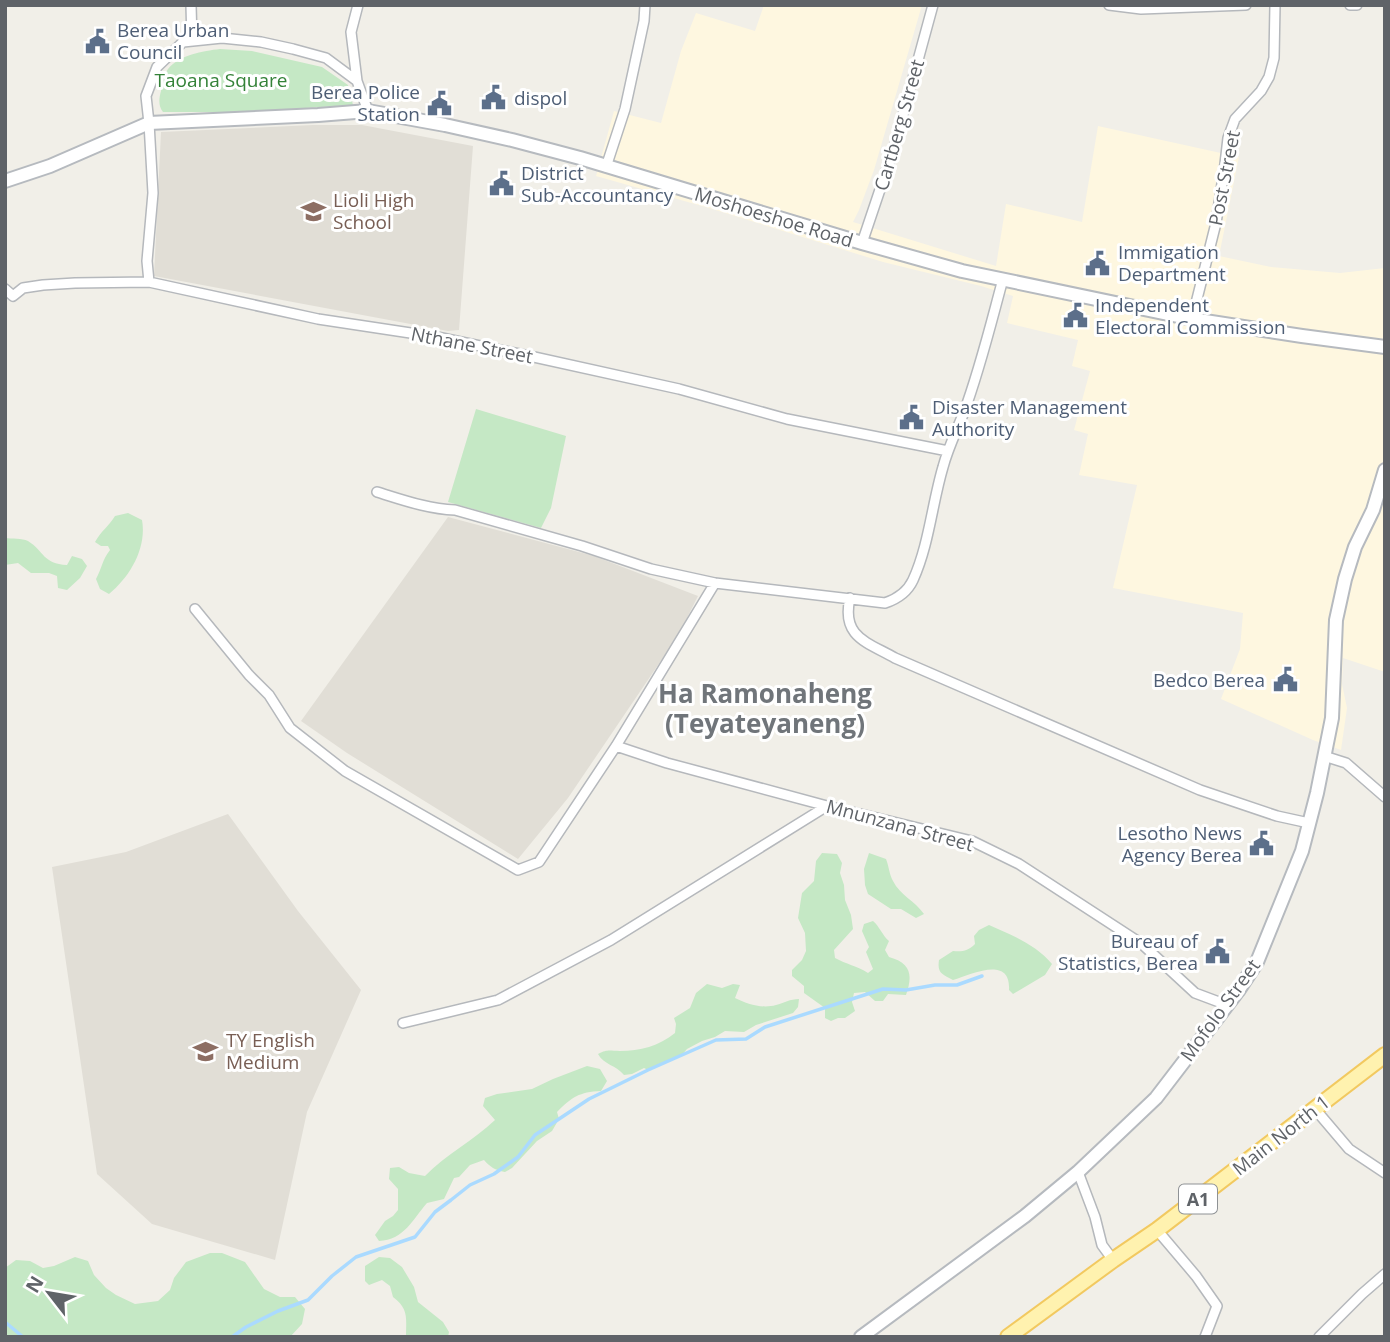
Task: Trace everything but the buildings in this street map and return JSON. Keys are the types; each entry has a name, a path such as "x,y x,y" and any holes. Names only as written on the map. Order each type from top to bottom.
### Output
{"main road":[{"name":"Main North 1","path":"1008,1337 1157,1230 1385,1055"}],"street":[{"path":"191,5 192,41"},
{"path":"358,5 351,32 356,80 368,111"},
{"path":"606,167 625,110 644,22 645,5"},
{"name":"Cartberg Street","path":"862,243 894,148 933,5"},
{"path":"1109,5 1141,9 1246,5"},
{"name":"Post Street","path":"1192,319 1216,223 1227,138 1235,119 1261,91 1269,77 1273,58 1275,5"},
{"path":"1350,5 1357,5"},
{"path":"149,282 147,261 153,193 146,96 157,67 183,42 222,38 261,42 326,58 356,80"},
{"name":"Moshoeshoe Road","path":"5,181 50,166 149,123 368,111 499,137 962,271 1192,319 1385,347"},
{"path":"377,492 411,503 456,510 582,546 650,569 715,583 885,603 906,591 912,582 942,467 975,380 1003,279"},
{"name":"Nthane Street","path":"5,289 13,296 23,288 43,285 149,282 318,319 438,337 534,357 679,389 787,419 948,451"},
{"name":"Mofolo Street","path":"861,1337 1025,1216 1078,1172 1156,1098 1257,961 1302,850 1332,718 1336,620 1345,579 1373,510 1385,470"},
{"path":"195,608 249,675 269,695 290,728 345,771 518,870 539,862 616,746 715,583"},
{"path":"850,598 847,612 849,624 857,637 895,658 1200,790 1278,816 1309,823"},
{"name":"Mnunzana Street","path":"616,746 667,763 827,806 972,841 1019,864 1142,944 1195,993 1227,1005"},
{"path":"1324,756 1346,763 1385,797"},
{"path":"403,1023 498,1000 611,940 827,806"},
{"path":"1315,1109 1349,1149 1385,1173"},
{"path":"1078,1172 1102,1245 1113,1260"},
{"path":"1157,1230 1196,1276 1216,1306 1205,1337"},
{"path":"1319,1337 1385,1274"}],"shaded area":[{"path":"764,5 922,5 874,170 853,222 996,266 1006,204 1082,222 1098,126 1239,157 1219,256 1271,267 1340,273 1385,268 1385,672 1343,658 1342,684 1347,708 1341,750 1221,699 1240,649 1243,613 1113,588 1137,485 1079,475 1088,434 1074,430 1090,371 1072,366 1078,340 1007,323 1013,296 883,262 596,176 614,111 661,123 681,51 696,13 755,31"},
{"name":"Lioli High School","path":"362,125 473,146 459,330 448,331 154,276 161,132"},
{"path":"448,517 594,556 698,596 679,634 568,798 518,859 347,753 301,721"},
{"name":"TY English Medium","path":"228,814 298,911 361,990 307,1112 275,1260 152,1224 97,1174 52,867 126,852"}],"green space":[{"name":"Taoana Square","path":"220,49 252,51 322,67 348,85 353,105 243,112 163,112 159,99 168,69 185,57"},
{"path":"476,409 566,436 551,508 541,528 448,502"},
{"path":"128,513 142,520 142,541 130,570 109,594 100,589 96,579 110,550 108,546 95,542 115,516"},
{"path":"5,538 28,541 53,562 67,565 72,556 82,559 87,566 80,578 67,590 58,588 57,576 31,573 18,563 5,565"},
{"path":"822,853 837,854 842,863 840,873 853,929 834,950 835,958 868,973 873,969 866,952 869,947 862,931 864,924 873,921 889,941 885,950 889,957 906,966 909,976 906,995 888,994 883,1001 875,1001 865,992 854,993 852,1002 855,1011 845,1018 831,1021 825,1018 825,1008 804,993 804,986 792,976 792,970 802,960 806,951 805,933 798,918 802,893 814,881 816,861"},
{"path":"869,853 886,859 896,886 924,914 916,918 901,909 891,909 868,894 864,869"},
{"path":"989,925 1023,941 1046,957 1052,964 1045,975 1013,994 1009,990 1008,979 1004,973 997,970 980,971 953,980 941,973 939,960 953,951 970,948 975,944 974,936"},
{"path":"707,984 722,988 733,984 740,985 735,998 755,1005 771,1006 799,999 798,1007 793,1013 756,1025 744,1032 725,1031 687,1049 681,1056 632,1074 624,1075 603,1061 598,1054 642,1049 669,1038 675,1033 674,1018 690,1008 696,993"},
{"path":"587,1066 600,1069 607,1081 601,1091 581,1094 567,1103 557,1112 559,1119 552,1131 537,1141 512,1168 501,1171 484,1160 470,1165 459,1177 454,1178 444,1199 427,1203 401,1233 388,1240 379,1241 375,1235 385,1221 398,1210 398,1189 389,1179 390,1168 399,1167 409,1173 425,1176 495,1120 483,1106 485,1098 532,1089"},
{"path":"210,1253 222,1253 245,1262 264,1289 280,1297 295,1297 305,1309 302,1324 290,1337 5,1337 5,1268 16,1260 30,1261 43,1268 75,1257 88,1261 94,1275 106,1288 135,1304 158,1301 170,1290 174,1278 186,1262"},
{"path":"379,1257 390,1258 402,1267 414,1287 418,1302 443,1322 449,1332 448,1337 406,1337 404,1310 393,1297 390,1286 382,1280 369,1285 365,1281 365,1266"}],"waterway":[{"path":"232,1337 278,1311 308,1300 356,1257 415,1237 435,1212 470,1185 494,1174 518,1157 535,1135 589,1099 648,1070 716,1040 746,1039 765,1027 883,989 906,990 935,985 957,985 982,976"},
{"path":"5,1322 23,1337"}],"place":[{"name":"Berea Urban Council","path":"97,41"},
{"name":"dispol","path":"494,98"},
{"name":"Berea Police Station","path":"440,103"},
{"name":"District Sub-Accountancy","path":"501,184"},
{"name":"Lioli High School","path":"313,211"},
{"name":"Immigation Department","path":"1098,263"},
{"name":"Independent Electoral Commission","path":"1075,316"},
{"name":"Disaster Management Authority","path":"912,418"},
{"name":"Bedco Berea","path":"1285,680"},
{"name":"Lesotho News Agency Berea","path":"1262,844"},
{"name":"Bureau of Statistics, Berea","path":"1218,952"},
{"name":"TY English Medium","path":"206,1051"}],"district":[{"name":"Ha Ramonaheng (Teyateyaneng)","path":"765,708"}]}
